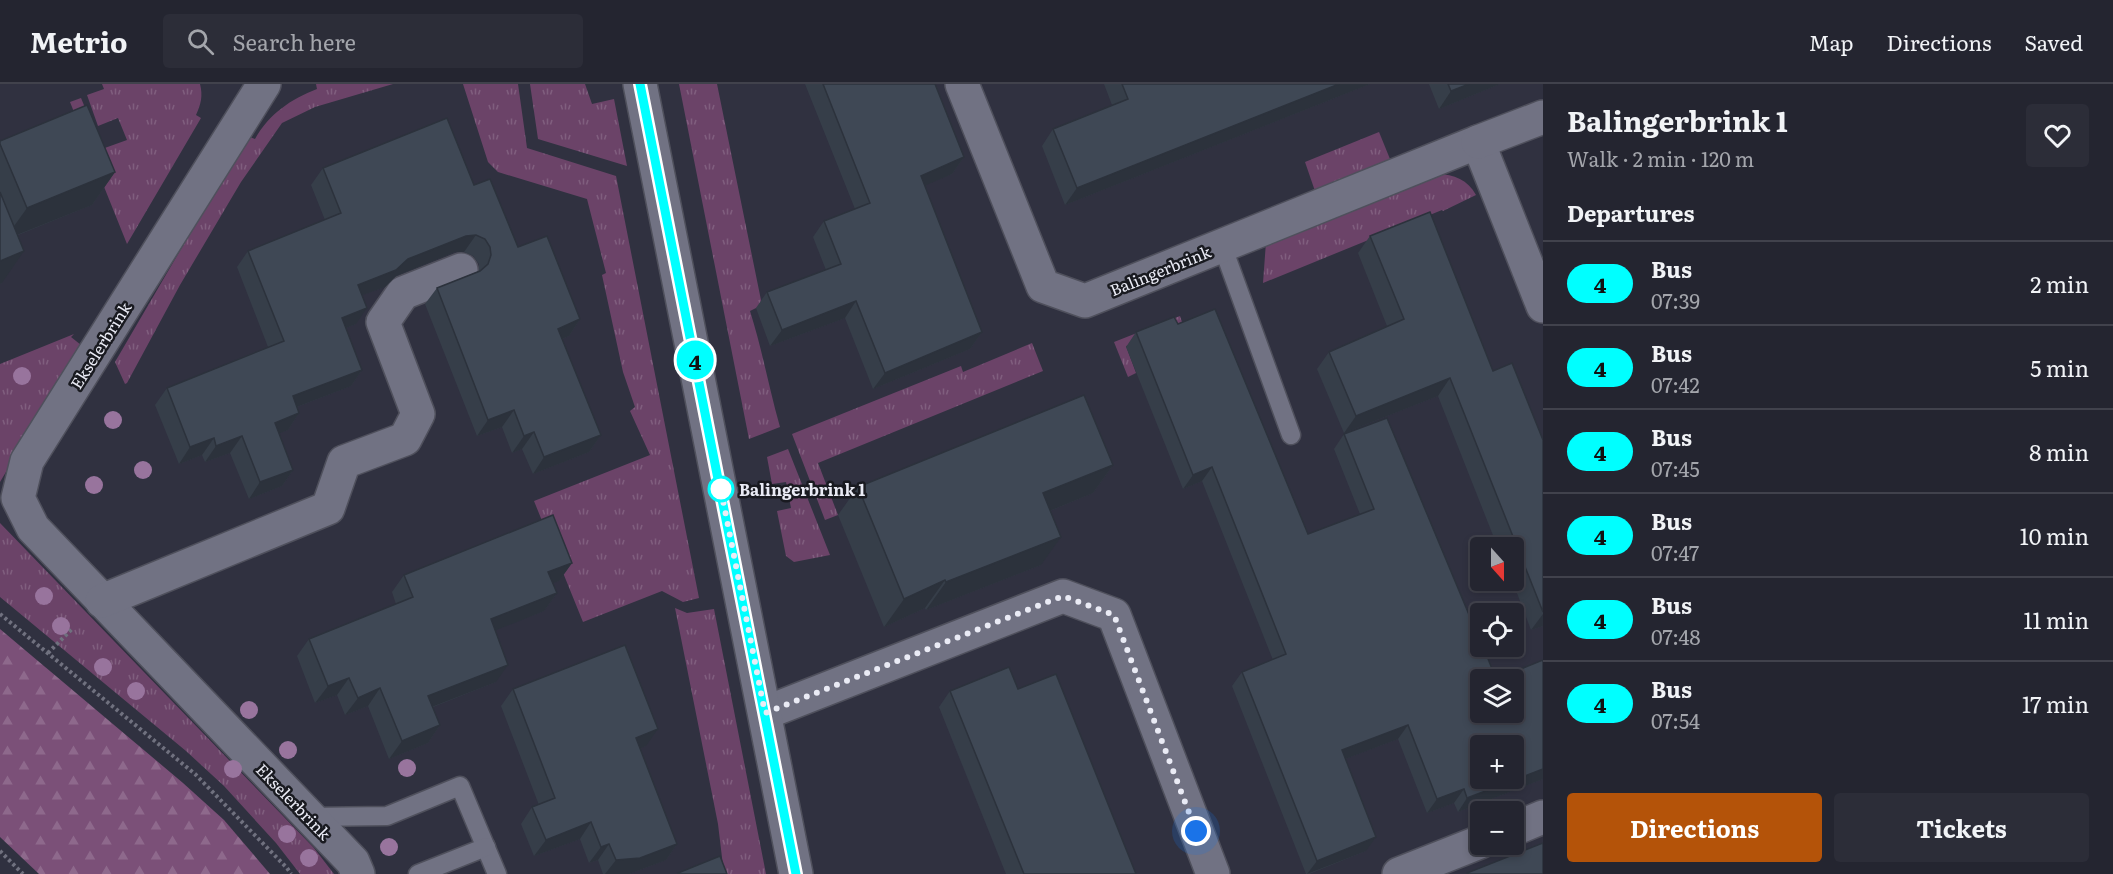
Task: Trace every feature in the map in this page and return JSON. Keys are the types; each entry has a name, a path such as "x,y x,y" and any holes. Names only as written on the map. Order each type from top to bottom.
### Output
{"street":[{"name":"Ekselerbrink","path":"264,84 27,461 18,498 33,528 353,862 358,874"},
{"path":"640,84 796,874"},
{"name":"Balingerbrink","path":"962,84 1043,286 1085,301 1543,117"},
{"path":"1478,142 1543,306"},
{"path":"102,601 328,507 344,462 405,439 418,414 383,322 403,293 461,270"},
{"path":"765,713 1063,596 1114,615 1213,874"},
{"path":"1524,825 1543,817"},
{"path":"1399,874 1470,846"}],"lane":[{"path":"1222,245 1290,435"},
{"path":"309,817 387,816 460,786 497,874"},
{"path":"418,874 486,847"}],"path":[{"path":"0,614 195,774 291,874"},
{"path":"0,851 23,874"}],"green space":[{"path":"102,84 200,84 201,88 201,100 196,115 201,118 127,244 70,102 81,98 102,149 127,140 118,118 98,126 87,95 104,89"},
{"path":"316,84 393,84 315,107 282,123 241,182 125,384 115,362 247,136 255,139 274,115 298,98 317,89"},
{"path":"463,84 518,84 527,148 616,176 699,598 683,602 662,591 583,622 534,501 650,455 630,411 635,407 623,372 602,275 606,273 587,199 498,172 488,162"},
{"path":"530,84 585,84 592,104 614,99 627,166 538,139"},
{"path":"679,84 717,84 762,305 750,311 780,427 749,439"},
{"path":"1379,132 1392,164 1316,194 1305,162"},
{"path":"1437,174 1460,179 1469,185 1476,195 1443,211 1263,283 1266,242"},
{"path":"1180,316 1185,331 1126,346 1136,373 1128,377 1114,342"},
{"path":"74,334 71,337 81,345 0,482 0,364"},
{"path":"1032,343 1043,371 818,463 838,515 825,520 792,434 961,366 963,372"},
{"path":"788,449 830,555 794,562 786,556 777,511 791,508 786,482 772,484 767,457"},
{"path":"0,523 314,848 334,874 300,874 276,843 224,786 186,751 0,597"},
{"path":"675,608 687,613 714,609 766,874 724,874 718,824"},
{"path":"0,629 224,820 270,874 39,874 0,837"}],"building":[{"path":"823,84 935,84 964,157 921,176 982,332 885,373 856,301 782,330 767,292 841,264 824,221 870,203"},
{"path":"1122,84 1339,84 1077,188 1053,129 1128,99"},
{"path":"1448,84 1469,84 1451,91"},
{"path":"87,105 115,172 27,208 0,141"},
{"path":"447,118 474,185 490,179 518,247 547,236 580,319 558,329 601,435 544,457 534,432 524,436 514,410 488,420 437,288 480,271 488,264 491,255 490,247 485,239 476,235 466,236 408,259 396,270 358,285 367,308 342,318 362,370 293,396 299,413 275,423 293,470 260,482 242,436 216,446 214,438 190,447 167,388 284,341 248,251 341,213 323,168"},
{"path":"0,192 24,251 0,261"},
{"path":"1430,212 1493,371 1512,363 1543,440 1543,612 1524,564 1524,537 1513,537 1450,378 1356,416 1329,352 1404,319 1370,236"},
{"path":"1215,309 1308,534 1374,509 1344,434 1387,418 1470,617 1470,657 1487,657 1492,669 1470,669 1470,723 1524,723 1524,669 1521,669 1543,660 1543,769 1524,776 1524,735 1470,735 1470,789 1491,789 1467,798 1464,789 1437,799 1408,725 1342,750 1376,837 1317,861 1242,672 1286,654 1212,467 1193,475 1136,332 1174,317 1178,324"},
{"path":"1084,395 1113,465 1043,493 1061,537 946,582 945,580 904,599 858,487"},
{"path":"553,515 572,563 548,572 557,593 491,619 508,665 428,696 440,725 402,741 380,688 358,698 349,678 328,686 309,639 413,597 404,575"},
{"path":"625,645 658,729 636,738 677,844 640,858 616,860 609,844 601,847 591,822 546,840 532,807 555,798 513,689"},
{"path":"1009,667 1018,689 1056,674 1136,874 1024,874 950,691"},
{"path":"1543,843 1543,874 1467,874 1513,855 1524,855 1524,850"},
{"path":"720,856 727,874 678,873"}],"bus line":[{"name":"4","path":"640,84 796,874"}],"place":[{"name":"Balingerbrink 1","path":"721,489"}],"route":[{"path":"721,489 719,480 765,713 1063,596 1114,615 1196,831"}]}
